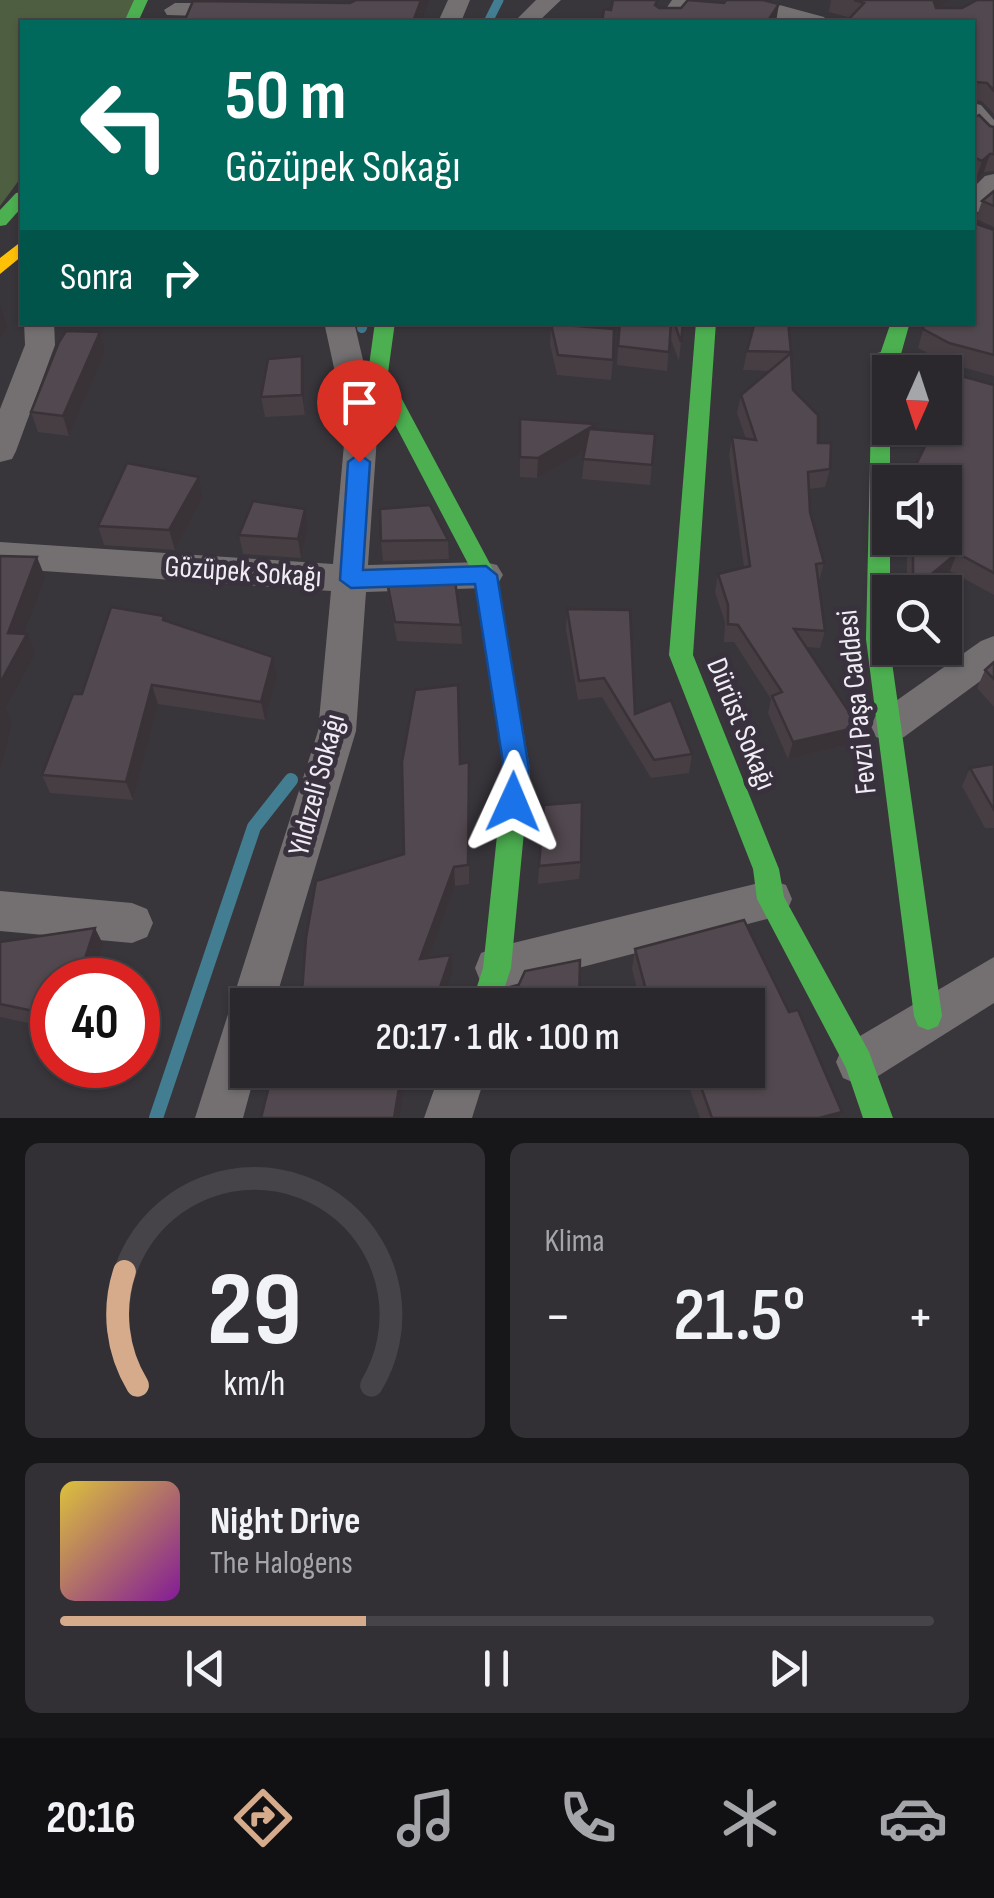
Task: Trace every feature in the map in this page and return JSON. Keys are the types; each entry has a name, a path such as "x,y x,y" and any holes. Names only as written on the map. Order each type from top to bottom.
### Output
{"street":[{"path":"527,20 550,0"},
{"path":"735,0 820,19"},
{"path":"174,11 254,10"},
{"path":"975,114 994,136"},
{"path":"975,202 994,182"},
{"path":"0,221 20,198"},
{"path":"0,451 40,345 39,325"},
{"name":"Yıldızeli Sokağı","path":"257,988 337,731 362,423 340,325"},
{"path":"385,325 378,373 486,575 516,769 491,986 772,899"},
{"name":"Dürüst Sokağı","path":"706,325 681,655 766,869 772,899 859,1062 878,1118"},
{"name":"Fevzi Paşa Caddesi","path":"890,355 899,325"},
{"name":"Fevzi Paşa Caddesi","path":"880,445 878,640 928,1016"},
{"name":"Gözüpek Sokağı","path":"0,555 351,580 486,575"},
{"path":"890,726 994,651"},
{"path":"0,911 132,923"},
{"path":"859,1062 994,978"},
{"path":"220,1118 230,1083"},
{"path":"448,1118 458,1088"}],"green space":[{"path":"0,0 135,0 125,20 20,20 20,179 0,206"}],"building":[{"path":"421,0 414,20 185,20 193,1"},
{"path":"613,0 658,0 655,5 659,8 681,8 688,0 763,0 779,4 768,20 602,20 604,9 611,10"},
{"path":"854,0 936,0 936,8 962,8 977,0 994,0 994,91 987,83 975,82 975,20 848,20 864,3"},
{"path":"979,115 994,127 994,154 982,161 975,158 975,117"},
{"path":"994,191 994,206 982,201"},
{"path":"975,223 994,230 994,355 949,343 923,329 924,325 975,325"},
{"path":"551,325 614,329 613,360 558,355"},
{"path":"620,325 671,325 669,352 618,346"},
{"path":"675,325 683,325 681,342"},
{"path":"754,325 788,325 791,352 747,351"},
{"path":"66,331 100,332 63,416 31,412 59,342"},
{"path":"791,353 793,390 818,415 818,443 831,443 830,469 808,472 810,512 824,563 816,564 825,631 794,629 859,727 793,742 772,696 782,692 738,625 728,624 728,605 718,574 750,566 732,437 756,440 741,395"},
{"path":"302,356 302,395 261,397 268,359"},
{"path":"962,376 994,385 994,573 961,555 962,465 916,465 926,445 962,445"},
{"path":"520,419 596,424 538,458 520,457"},
{"path":"589,429 655,434 652,465 583,459"},
{"path":"127,463 199,477 169,530 98,526"},
{"path":"253,501 305,509 298,539 239,535"},
{"path":"430,505 448,540 381,541 380,509"},
{"path":"913,555 955,555 930,575 909,575 913,574"},
{"path":"0,556 37,557 8,633 27,634 0,683"},
{"path":"454,573 461,625 395,622 386,576"},
{"path":"111,607 164,616 163,620 273,657 261,702 152,685 126,782 42,775 73,694 82,694"},
{"path":"567,609 630,610 635,714 671,700 692,754 654,760 604,678 579,681"},
{"path":"994,662 994,679 985,670"},
{"path":"458,685 460,764 469,762 468,865 454,867 420,959 451,955 440,988 302,988 316,881 404,854 402,762 415,690"},
{"path":"994,764 994,810 970,768"},
{"path":"582,802 581,862 539,866 544,805"},
{"path":"744,920 789,1012 798,1010 842,1112 819,1118 712,1118 701,1088 765,1088 765,988 645,988 635,949"},
{"path":"95,928 85,958 30,958 30,1010 0,1004 0,942"},
{"path":"580,960 579,988 517,988 525,971"},
{"path":"268,1088 399,1088 394,1118 261,1118"}],"waterway":[{"path":"489,20 499,0"},
{"path":"156,1118 254,827 291,780"}],"traffic: fast":[{"path":"132,20 141,0"},
{"path":"0,221 20,199"},
{"path":"385,325 378,373 485,575 517,769 497,968 491,988"},
{"path":"706,325 681,655 766,869 771,899 859,1062 878,1118"},
{"path":"900,325 888,360 881,417 878,639 928,1016"}],"traffic: slow":[{"path":"0,268 20,248"}],"route":[{"path":"359,462 351,580 486,575 516,769 513,802"}]}
